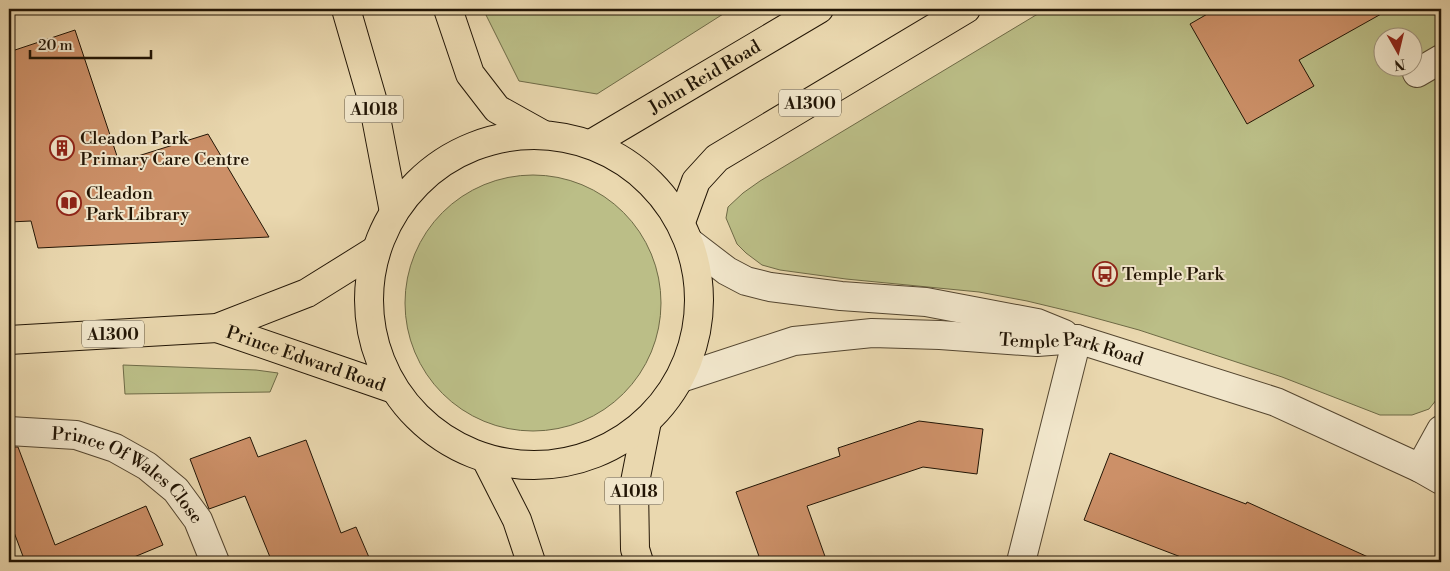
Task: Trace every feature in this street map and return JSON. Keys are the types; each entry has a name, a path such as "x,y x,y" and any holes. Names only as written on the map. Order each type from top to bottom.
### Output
{"main road":[{"name":"A1018","path":"346,9 373,102 394,212"},
{"path":"448,9 470,74 497,109 542,134 591,144 627,162 657,189 685,232 700,287 697,334 681,378 647,421 599,452 543,466 486,459 450,443 419,419 394,389 378,356 369,321 369,285 376,250 394,212 420,180 454,155 493,140 542,134"},
{"name":"John Reid Road","path":"591,144 819,9"},
{"name":"A1300","path":"685,232 696,181 717,158 966,9"},
{"name":"Prince Edward Road","path":"9,340 216,328 307,293 376,250"},
{"name":"Prince Edward Road","path":"216,328 394,389"},
{"name":"A1018","path":"639,562 635,549 634,487 647,421"},
{"path":"486,459 517,520 531,562"}],"street":[{"path":"1422,70 1441,59"},
{"path":"685,232 727,271 746,281 770,288 841,296 926,302 1037,323 1077,339 1021,562"},
{"name":"Temple Park Road","path":"681,378 794,340 872,333 940,335 1037,342 1077,339 1276,402 1431,474"},
{"path":"1431,474 1441,430"},
{"name":"Prince Of Wales Close","path":"9,431 76,435 115,448 146,466 176,490 198,520 215,562"}],"green space":[{"path":"483,9 731,9 597,94 519,81"},
{"path":"1046,9 1441,9 1441,394 1429,409 1412,415 1380,415 1282,377 1139,330 1077,313 979,292 846,279 780,270 762,265 737,244 726,218 728,207 743,193"},
{"path":"533,175 570,181 593,190 614,204 632,222 651,254 658,278 661,303 655,340 646,363 632,384 614,402 582,421 558,428 533,431 496,425 473,416 452,402 434,384 415,352 408,328 405,303 411,266 420,243 434,222 452,204 484,185 508,178"},
{"path":"123,365 256,370 278,373 270,392 125,394"}],"building":[{"path":"1216,9 1390,9 1299,60 1314,86 1247,124 1190,24"},
{"name":"Cleadon Park Primary Care Centre","path":"75,30 119,162 208,134 269,237 38,248 31,221 9,222 9,52"},
{"path":"919,421 983,429 977,474 923,467 807,506 827,562 761,562 736,492 840,456 838,448"},
{"path":"250,437 258,457 306,440 341,533 356,527 371,562 272,562 245,496 209,509 190,459"},
{"path":"9,447 18,447 55,545 146,506 163,545 122,562 15,562 24,559 9,519"},
{"path":"1110,453 1246,504 1247,502 1379,562 1194,562 1084,520"}],"place":[{"name":"Cleadon Park Primary Care Centre","path":"62,148"},
{"name":"Cleadon Park Library","path":"69,203"},
{"name":"Temple Park","path":"1105,274"}]}
